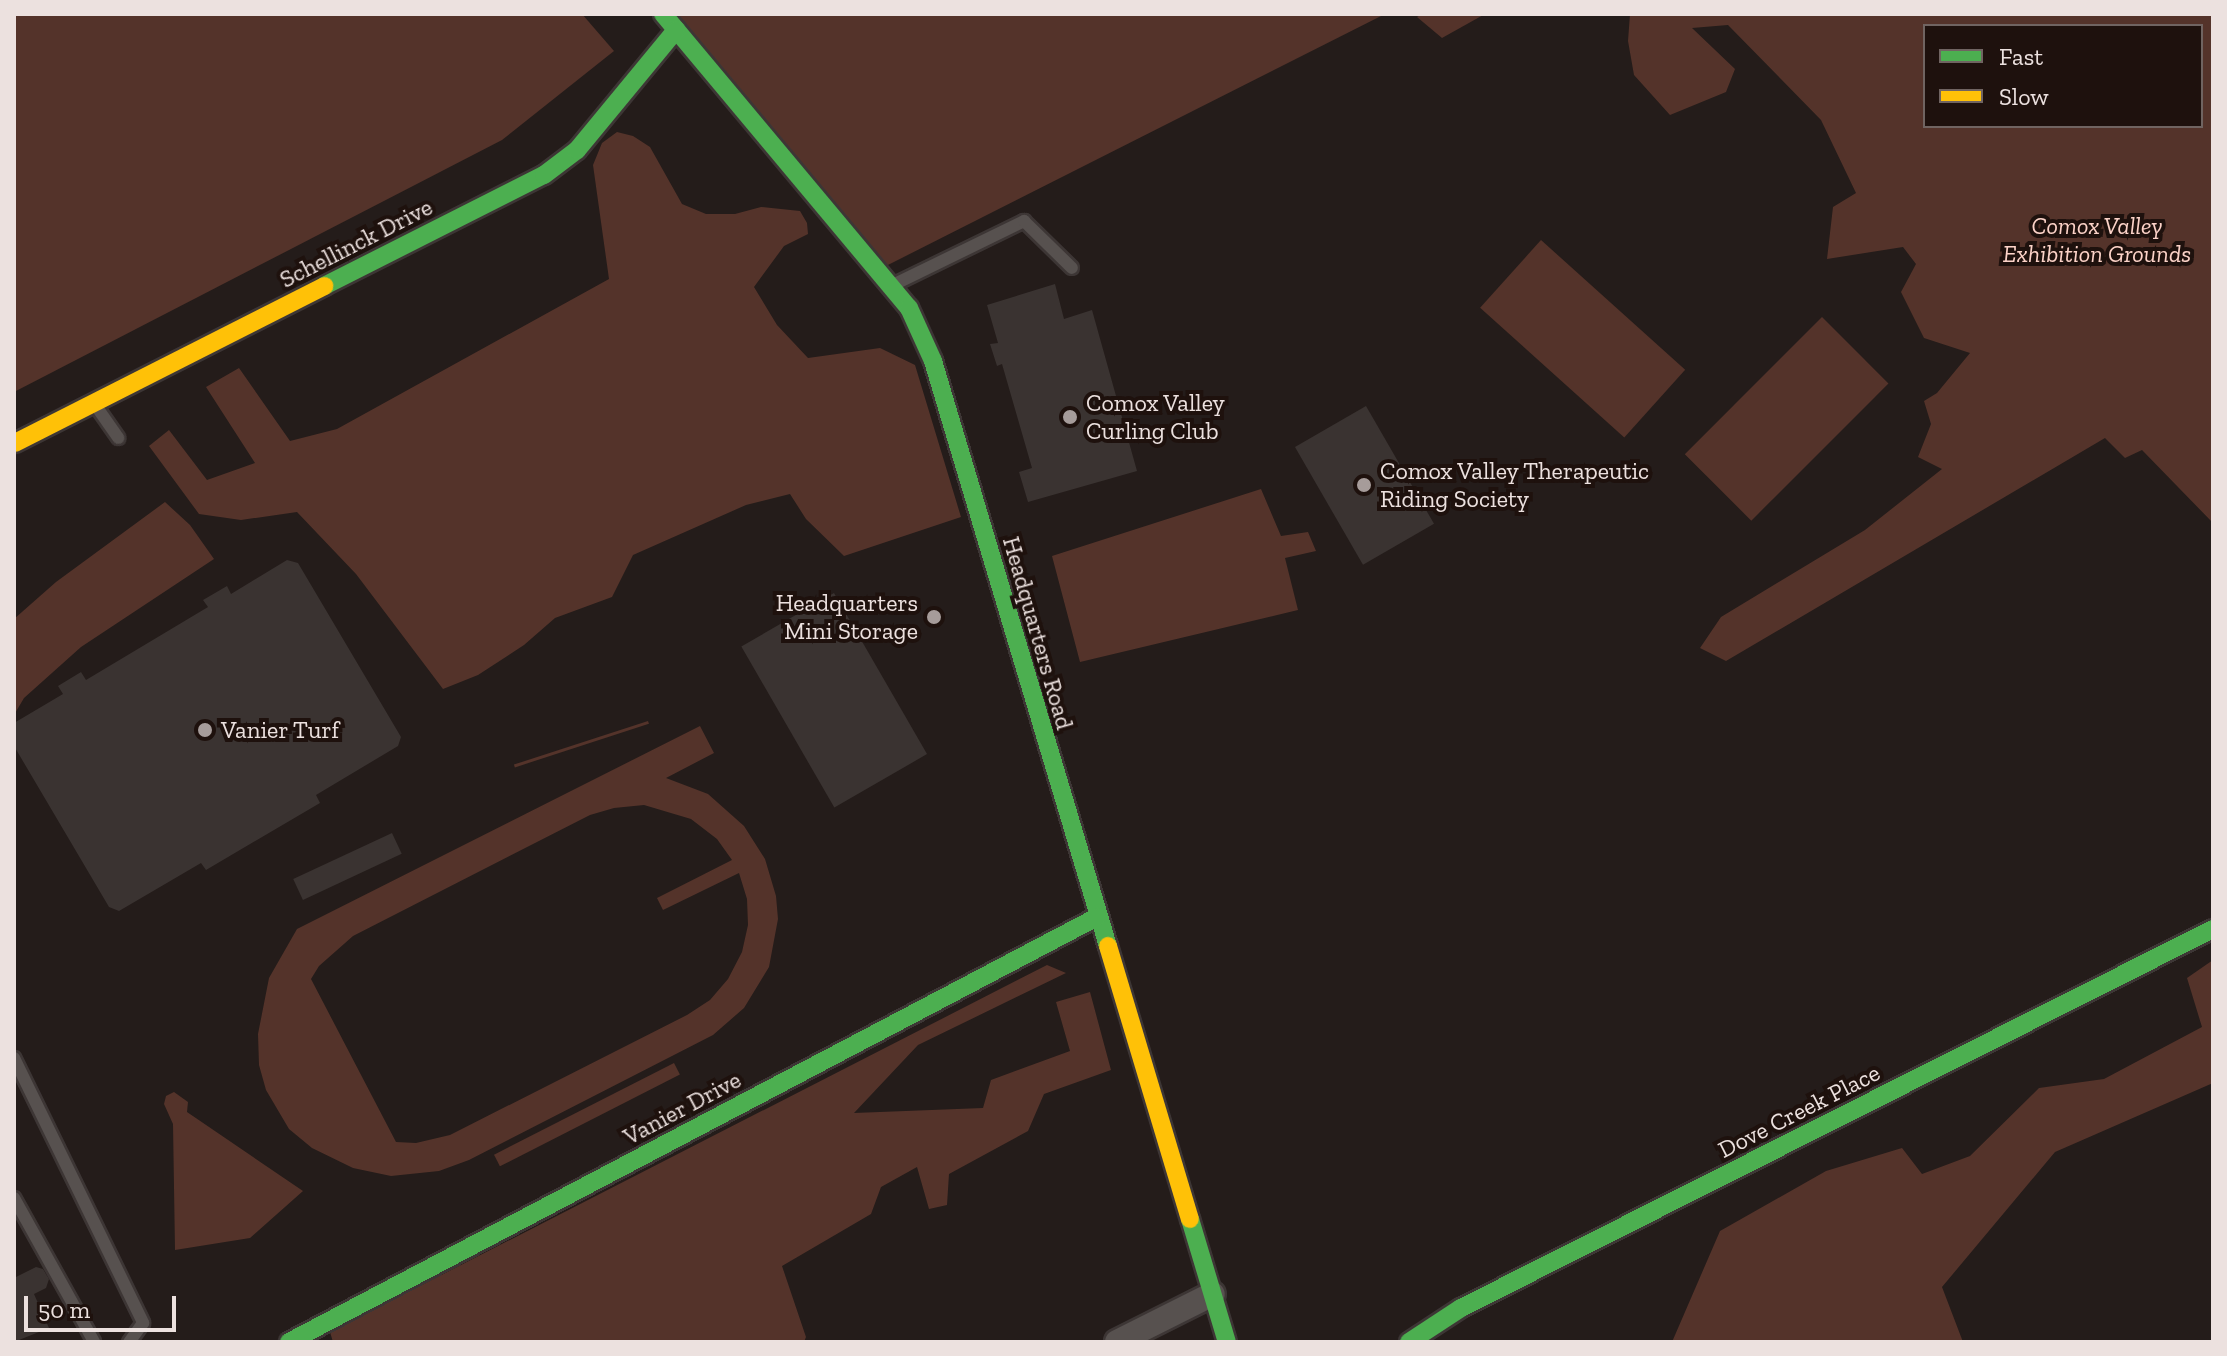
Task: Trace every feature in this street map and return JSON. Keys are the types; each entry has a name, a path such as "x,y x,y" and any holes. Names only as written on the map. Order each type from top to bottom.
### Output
{"street":[{"name":"Headquarters Road","path":"663,14 892,286 909,308 933,361 1097,917 1227,1342"},
{"name":"Schellinck Drive","path":"14,443 544,175 577,150 676,30"},
{"name":"Vanier Drive","path":"289,1342 1097,917"},
{"name":"Dove Creek Place","path":"1409,1342 1461,1308 2213,929"},
{"path":"1117,1342 1213,1294"}],"lane":[{"path":"892,286 1024,221 1072,268"},
{"path":"94,403 118,438"},
{"path":"14,1058 143,1323 129,1342"},
{"path":"14,1198 94,1342"}],"green space":[{"path":"14,14 582,14 614,51 502,140 14,392"},
{"path":"663,14 1385,14 880,269"},
{"path":"1422,14 1485,14 1442,38 1417,17"},
{"name":"Comox Valley Exhibition Grounds","path":"1630,14 2213,14 2213,523 2142,450 2125,458 2105,438 1726,661 1700,648 1721,617 1865,530 1942,469 1918,457 1931,424 1924,401 1937,393 1970,353 1924,338 1901,292 1916,264 1903,247 1827,259 1833,207 1856,193 1821,120 1728,25 1692,28 1735,69 1726,92 1670,115 1634,75 1628,41"},
{"path":"617,132 633,136 650,147 682,204 706,214 735,214 761,207 800,211 807,223 808,234 784,246 754,287 777,325 808,358 880,348 915,365 961,517 844,556 806,519 790,494 746,505 633,555 612,597 555,618 524,645 478,675 443,689 356,574 297,512 241,520 199,514 149,446 169,430 207,480 255,463 206,387 239,368 290,441 337,429 609,279 593,165 602,143"},
{"path":"1541,240 1685,370 1624,437 1480,308"},
{"path":"1822,317 1888,383 1751,521 1685,454"},
{"path":"1261,489 1281,536 1308,532 1316,551 1285,558 1298,610 1080,662 1052,556"},
{"path":"165,502 190,525 214,559 81,647 24,698 14,715 14,619 56,582"},
{"path":"648,721 649,724 515,767 514,765"},
{"path":"700,726 714,753 666,778 708,794 744,826 765,859 776,896 778,919 769,967 744,1008 713,1035 469,1160 439,1171 391,1176 353,1168 312,1148 289,1129 266,1090 259,1065 258,1034 269,978 297,929","holes":["644,805 691,819 717,839 732,860 657,898 663,910 739,873 747,899 748,925 742,952 728,979 710,1000 687,1015 450,1135 416,1143 396,1142 311,979 319,966 353,936 590,815 614,808"]},
{"path":"2213,960 2213,1083 2055,1152 1942,1287 1963,1342 1672,1342 1720,1231 1826,1171 1902,1148 1922,1174 1970,1156 2039,1088 2104,1079 2202,1027 2187,978"},
{"path":"1047,965 1066,973 918,1045 854,1113 983,1108 991,1080 1070,1051 1056,1002 1090,992 1111,1070 1044,1094 1028,1131 949,1174 947,1205 929,1209 917,1167 881,1187 871,1214 782,1266 806,1337 804,1342 333,1342 330,1332"},
{"path":"674,1063 680,1075 500,1166 494,1155"},
{"path":"174,1092 188,1102 187,1112 303,1191 250,1238 175,1250 173,1124 164,1104 166,1096"}],"building":[{"name":"Comox Valley Curling Club","path":"1055,284 1064,319 1092,310 1137,471 1028,502 1019,472 1032,468 1002,364 997,366 990,344 998,343 987,305"},
{"name":"Comox Valley Therapeutic Riding Society","path":"1366,406 1434,524 1363,565 1295,447"},
{"name":"Vanier Turf","path":"287,560 298,563 401,737 398,746 316,795 320,803 206,870 201,863 119,911 109,907 14,746 14,723 63,694 58,686 81,672 86,680 208,607 203,600 227,586 231,594"},
{"path":"834,593 927,754 834,808 741,646"},
{"path":"392,833 402,854 303,900 293,879"},
{"path":"36,1267 43,1269 49,1279 46,1288 34,1294 49,1328 14,1342 14,1278"}],"traffic: fast":[{"path":"663,14 909,308 933,361 1108,946"},
{"path":"324,286 544,175 577,150 676,30"},
{"path":"289,1342 1097,917"},
{"path":"1409,1342 1461,1308 2213,929"},
{"path":"1190,1219 1227,1342"}],"traffic: slow":[{"path":"15,443 324,286"},
{"path":"1108,946 1190,1219"}],"place":[{"name":"Comox Valley Curling Club","path":"1070,417"},
{"name":"Comox Valley Therapeutic Riding Society","path":"1364,485"},
{"name":"Headquarters Mini Storage","path":"934,617"},
{"name":"Vanier Turf","path":"205,730"}]}
